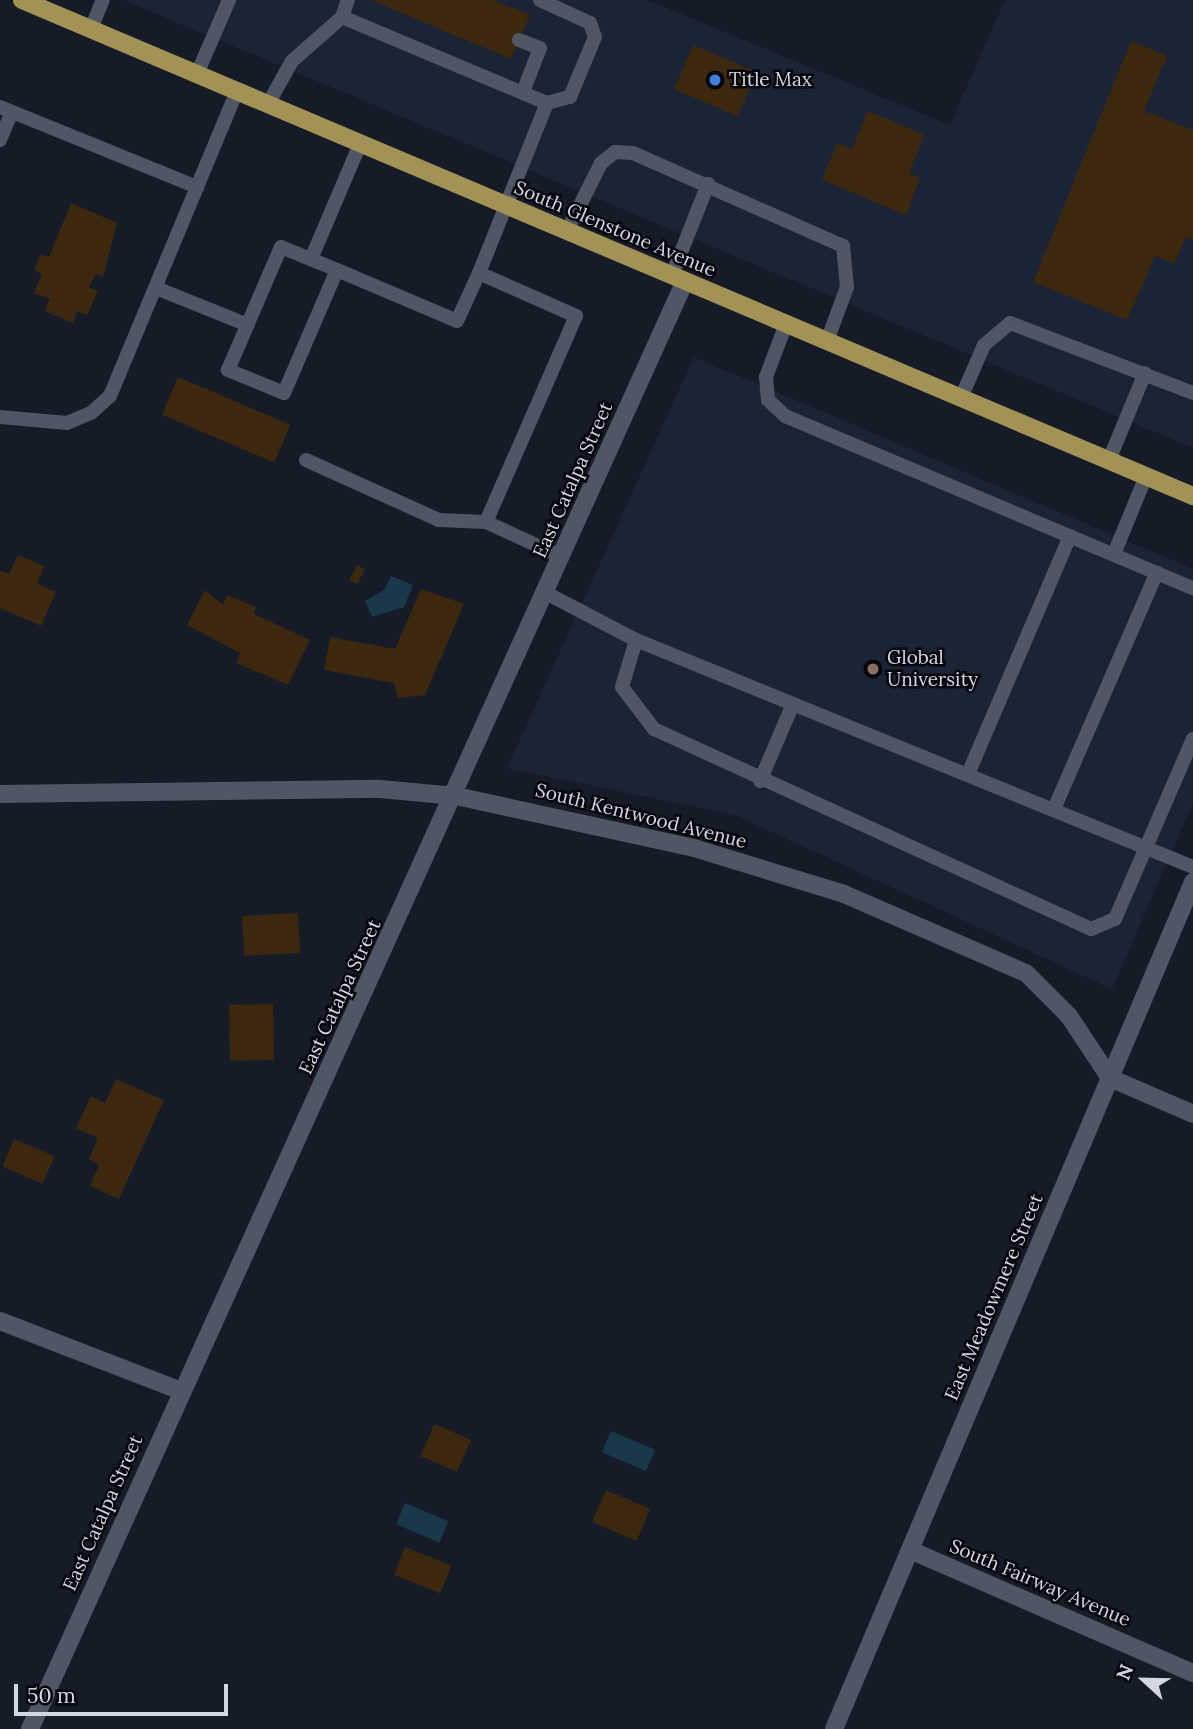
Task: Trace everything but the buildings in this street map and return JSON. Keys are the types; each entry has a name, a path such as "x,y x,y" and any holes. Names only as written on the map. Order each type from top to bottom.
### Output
{"main road":[{"name":"South Glenstone Avenue","path":"22,0 1193,496"},
{"path":"1174,488 1193,489"}],"street":[{"name":"East Catalpa Street","path":"30,1729 181,1391 456,796 562,557 678,278"},
{"name":"South Kentwood Avenue","path":"0,794 344,787 456,796 706,852 844,894 925,928 1042,983 1110,1078"},
{"name":"East Meadowmere Street","path":"834,1729 1193,882"},
{"path":"1110,1078 1193,1114"},
{"path":"0,1321 181,1391"},
{"name":"South Fairway Avenue","path":"909,1549 1193,1672"}],"lane":[{"path":"90,29 103,0"},
{"path":"197,74 229,0"},
{"path":"268,104 292,61 342,17 348,0"},
{"path":"342,17 547,103 570,97 594,37 590,23 540,0"},
{"path":"519,40 540,48 523,92"},
{"path":"0,417 67,423 91,414 110,396 237,91"},
{"path":"337,270 284,393 228,370 281,247 311,259 337,270 457,321 547,103"},
{"path":"0,140 6,109 197,187"},
{"path":"311,259 360,144"},
{"path":"567,231 591,177 615,152 634,153 708,184 843,246 847,287 827,341"},
{"path":"678,278 708,184"},
{"path":"479,273 576,316 486,522"},
{"path":"156,288 248,325"},
{"path":"961,398 984,345 1010,323 1193,393"},
{"path":"786,324 766,377 768,400 785,416 1193,587"},
{"path":"1109,460 1145,373"},
{"path":"306,460 439,520 486,522 562,557"},
{"path":"1114,554 1146,476"},
{"path":"968,774 1070,536"},
{"path":"1054,809 1157,572"},
{"path":"546,593 636,640 1193,867"},
{"path":"636,640 622,687 633,709 654,729 760,781 1091,929 1115,919 1149,847 1193,739"},
{"path":"760,781 793,704"}],"shaded area":[{"path":"123,0 647,0 950,125 1005,0 1193,0 1193,448"},
{"name":"Global University","path":"694,357 1193,569 1193,803 1112,989 735,815 507,768"},
{"path":"391,576 413,585 404,607 372,617 365,601 384,590"},
{"path":"611,1431 655,1450 646,1471 602,1452"},
{"path":"405,1503 448,1521 439,1543 396,1524"}],"place":[{"name":"Title Max","path":"715,80"},
{"name":"Global University","path":"873,669"}]}
